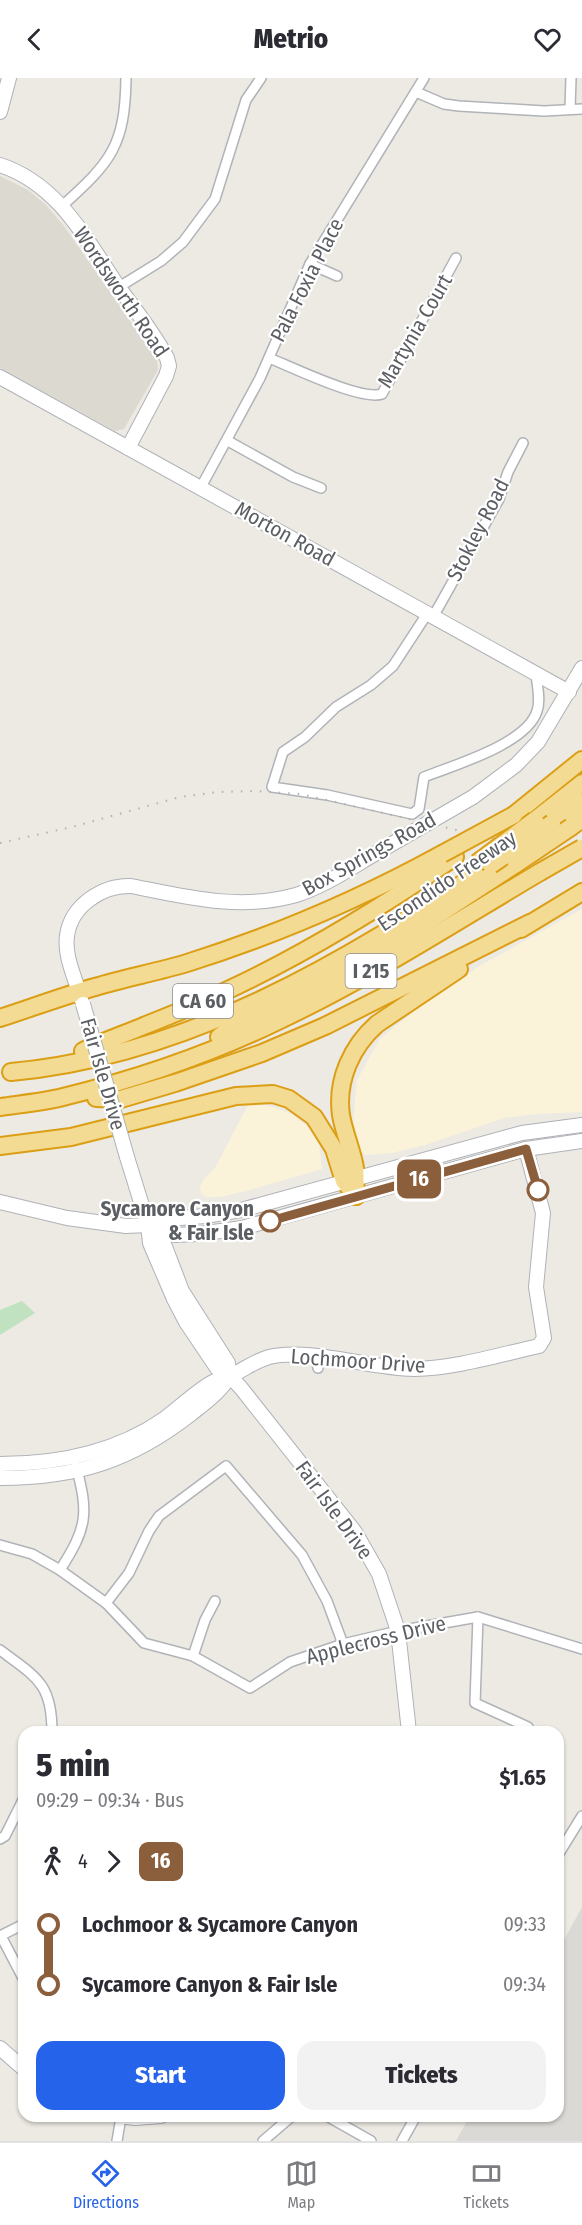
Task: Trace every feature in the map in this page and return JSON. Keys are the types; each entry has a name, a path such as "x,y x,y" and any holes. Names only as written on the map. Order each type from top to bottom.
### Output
{"highway":[{"path":"0,1018 81,998 319,915 448,856 514,815 582,760"},
{"name":"Escondido Freeway","path":"5,1073 112,1050 185,1026 278,985 484,864 582,783"},
{"path":"5,1073 47,1069 112,1054 169,1037 249,1006 309,977 360,948 484,864 582,802"},
{"path":"195,1056 227,1031 276,1009 331,980 397,941 576,823"},
{"name":"Escondido Freeway","path":"0,1107 62,1098 142,1075 195,1056 278,1021 343,988 582,848"},
{"name":"CA 60","path":"69,1059 108,1038 156,1021 279,966 390,901 448,856"},
{"path":"350,1180 355,1167 341,1116 340,1102 345,1074 356,1048 366,1034 387,1015 579,894"},
{"path":"62,1098 121,1099 262,1053 325,1026 530,923"},
{"path":"0,1146 71,1137 236,1096 273,1094 289,1099 314,1117 334,1149 356,1196"}],"street":[{"path":"0,112 9,78"},
{"path":"62,206 105,164 116,145 123,123 126,78"},
{"path":"119,287 161,261 183,242 214,199 246,99 261,78"},
{"name":"Pala Foxia Place","path":"201,487 246,407 310,264 424,78"},
{"path":"570,109 572,78"},
{"path":"416,92 444,104 459,106 544,111 582,109"},
{"name":"Wordsworth Road","path":"0,165 39,185 62,206 164,351 169,366 166,376 128,448"},
{"name":"Martynia Court","path":"269,358 366,395 382,394 456,258"},
{"path":"310,264 336,276"},
{"name":"Morton Road","path":"0,377 569,692"},
{"path":"228,441 293,477 321,488"},
{"name":"Stokley Road","path":"523,443 508,472 499,500 430,616 393,666 371,686 336,707 305,736 283,752 272,787 327,795 412,814 419,809 424,777 507,743 523,731 537,711 536,674"},
{"name":"Box Springs Road","path":"81,998 72,972 67,936 83,904 106,888 119,885 131,886 225,903 260,903 297,895 318,886 473,797 516,765 552,722 582,668"},
{"name":"Fair Isle Drive","path":"81,998 158,1265 186,1322 217,1368 230,1376 355,1532 379,1574 398,1631 408,1726"},
{"path":"0,1202 83,1221 126,1226 148,1225 168,1219 241,1210 522,1133 582,1125"},
{"path":"148,1225 174,1235 221,1232 270,1221 526,1149 582,1142"},
{"name":"Lochmoor Drive","path":"0,1478 44,1477 76,1465 122,1457 160,1437 223,1388 230,1376 261,1359 272,1356 285,1355 317,1363 413,1369 455,1365 539,1346 544,1338 536,1287 543,1213 526,1149"},
{"name":"Lochmoor Drive","path":"0,1464 76,1465"},
{"path":"60,1570 76,1545 84,1521 84,1503 76,1465"},
{"path":"106,1603 129,1573 142,1543 159,1516 226,1466 302,1555 327,1601 343,1644"},
{"name":"Applecross Drive","path":"0,1545 32,1554 60,1570 106,1603 144,1643 193,1656 249,1688 290,1662 343,1644 398,1631 478,1617 582,1649"},
{"path":"193,1656 205,1620 215,1601"},
{"path":"478,1617 475,1703 526,1726"},
{"path":"0,1650 39,1679 50,1701 52,1726"},
{"path":"0,1839 5,1836 18,1810"},
{"path":"564,1846 582,1816"},
{"path":"18,1927 0,1936 18,1969"},
{"path":"0,2048 18,2064"},
{"path":"117,2141 119,2122"},
{"path":"263,2141 285,2122"},
{"path":"338,2122 371,2141"},
{"path":"402,2141 413,2122"}],"shaded area":[{"path":"0,176 28,190 46,205 64,226 157,360 158,370 124,429 115,431 0,368"},
{"path":"582,909 582,1112 504,1118 425,1145 392,1153 367,1155 361,1153 353,1124 357,1080 380,1039 419,1007 481,965"},
{"path":"248,1105 265,1105 279,1109 293,1115 308,1127 319,1143 322,1169 250,1190 220,1197 206,1197 201,1193 200,1187 203,1180 215,1168"},
{"path":"582,1907 582,2141 456,2141 466,2122 564,2122 564,1940"}],"green space":[{"path":"22,1301 35,1313 0,1335 0,1310"}],"railway":[{"path":"0,843 72,827 180,797 218,792 255,791 301,794 582,859"}],"bus line":[{"name":"16","path":"270,1221 526,1149 538,1190"}],"place":[{"name":"Sycamore Canyon & Fair Isle","path":"270,1221"}]}
